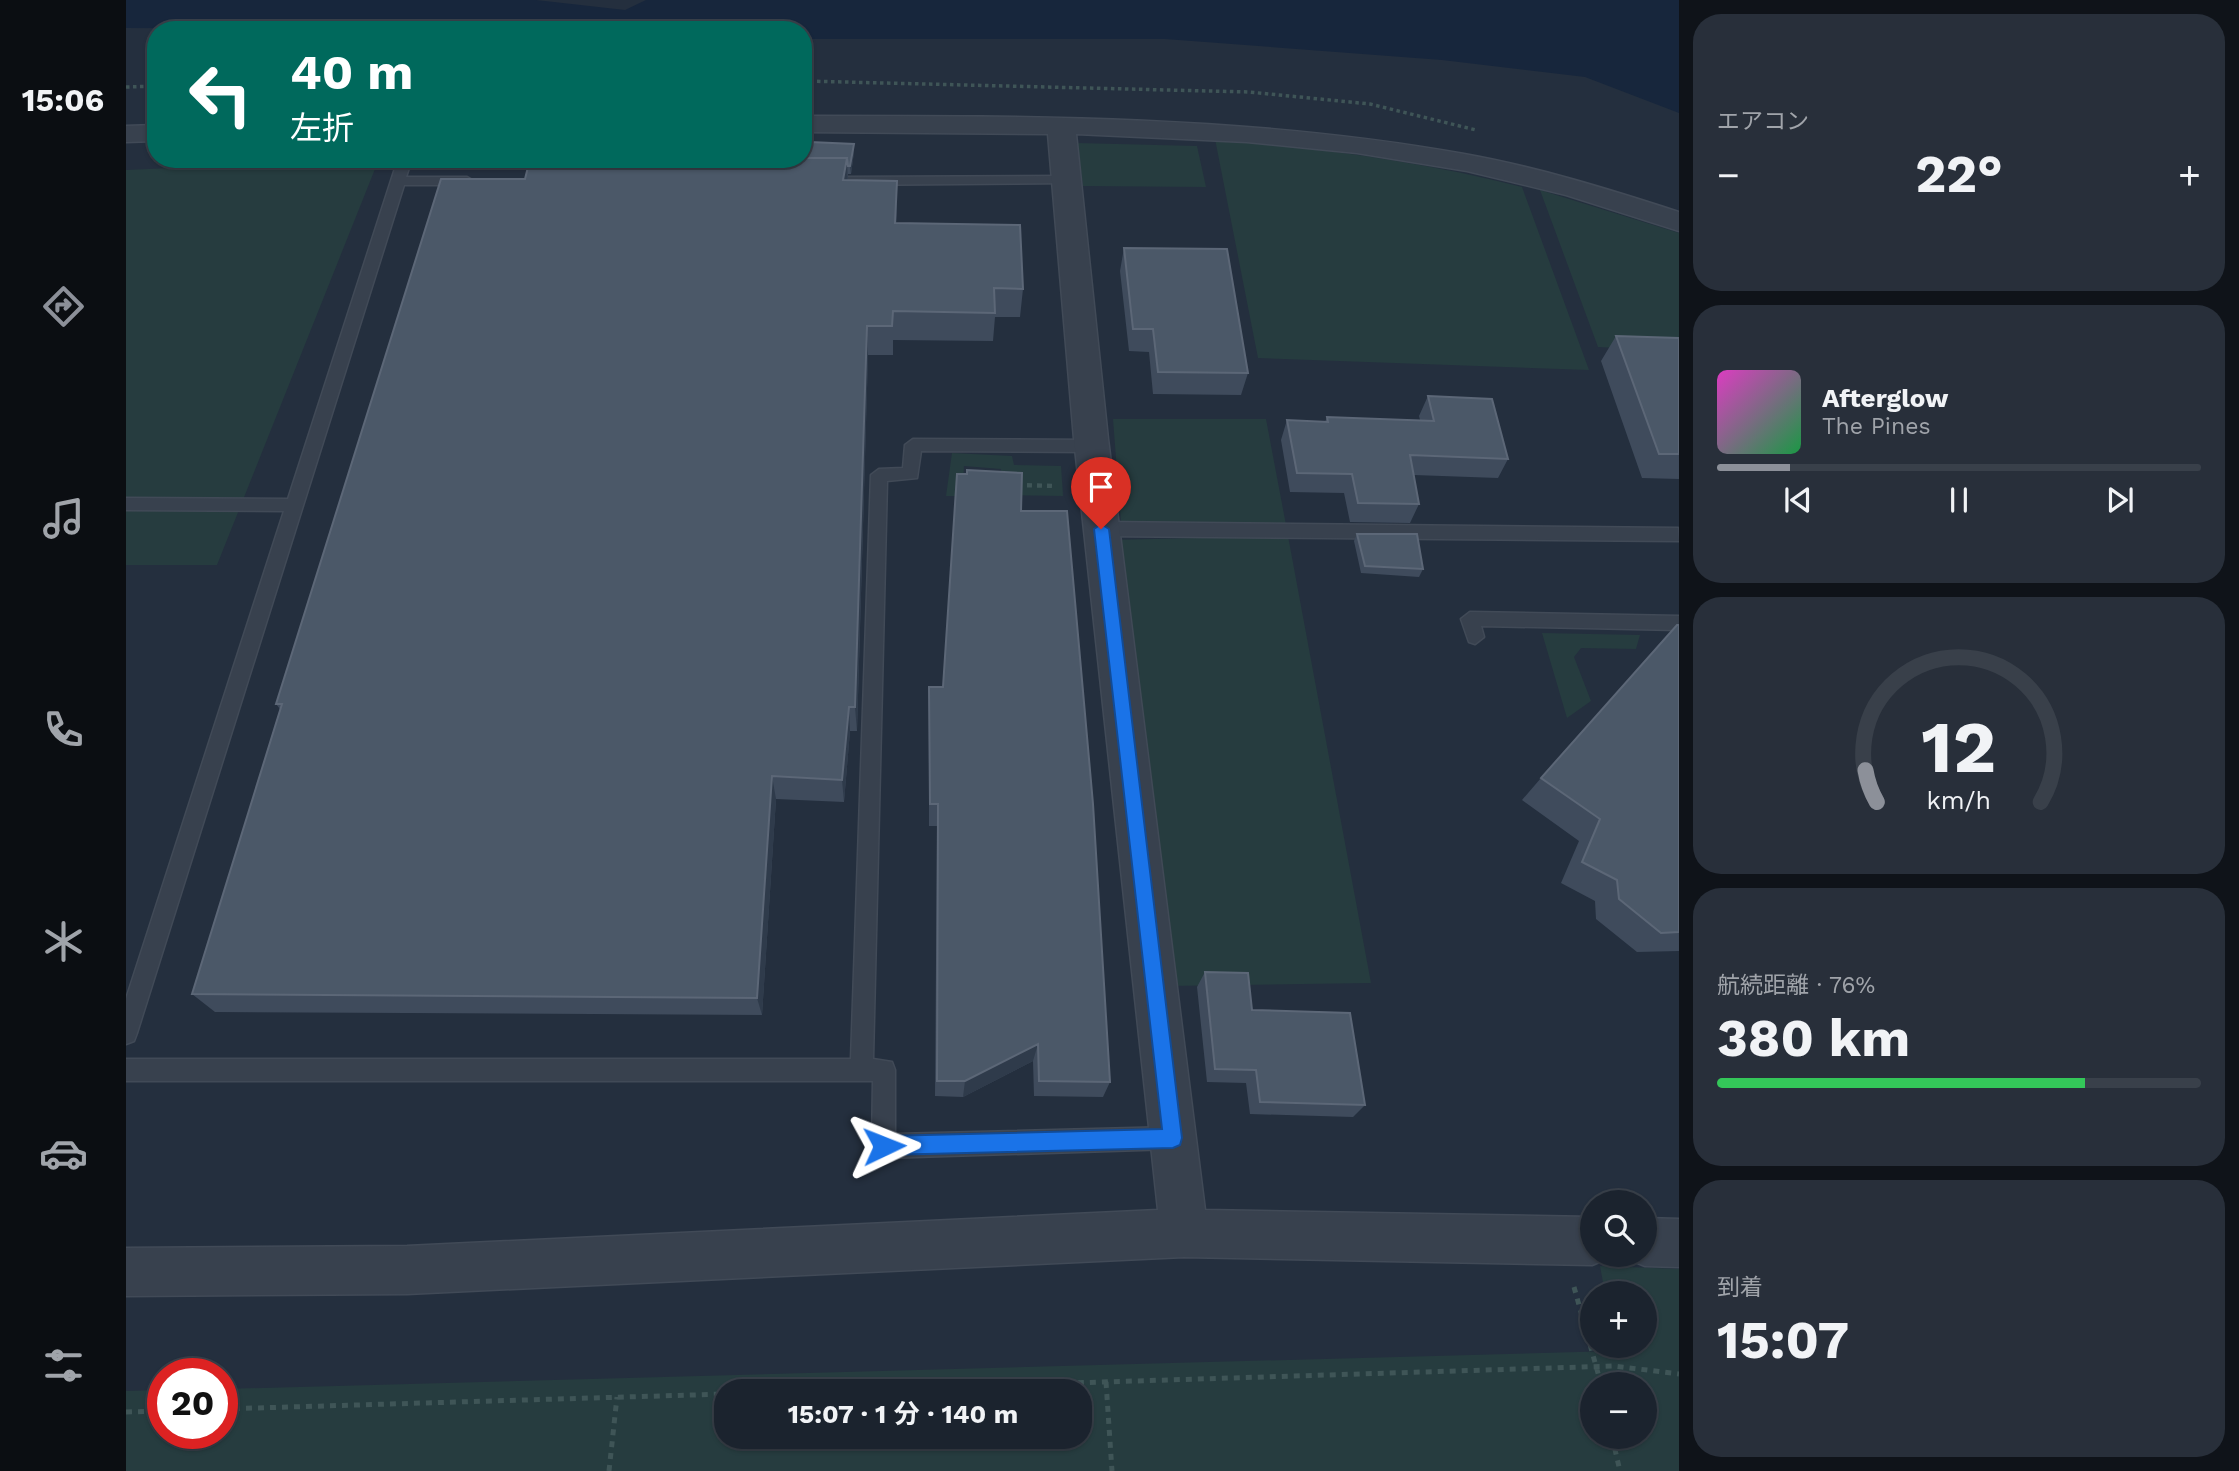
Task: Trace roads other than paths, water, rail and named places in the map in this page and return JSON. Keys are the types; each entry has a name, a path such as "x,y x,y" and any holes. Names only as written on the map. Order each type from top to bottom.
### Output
{"street":[{"path":"812,124 1061,125 1254,133 1446,159 1528,177 1679,222"},
{"path":"1061,125 1091,446 1184,1233"},
{"path":"126,134 147,133"},
{"path":"126,1272 407,1270 1184,1233 1577,1241"},
{"path":"1657,1242 1679,1243"}],"lane":[{"path":"126,1033 402,168"},
{"path":"830,181 1066,180"},
{"path":"398,181 481,181"},
{"path":"862,1070 879,475 912,474 913,445 1091,446"},
{"path":"126,504 295,505"},
{"path":"1101,529 1678,535"},
{"path":"1475,636 1470,619 1679,623"},
{"path":"126,1070 884,1070 884,1146 1173,1138"}],"water":[{"path":"126,0 536,0 625,10 646,0 1679,0 1679,113 1585,77 1442,60 1165,39 812,39 812,21 147,21 147,28 126,28"}]}
